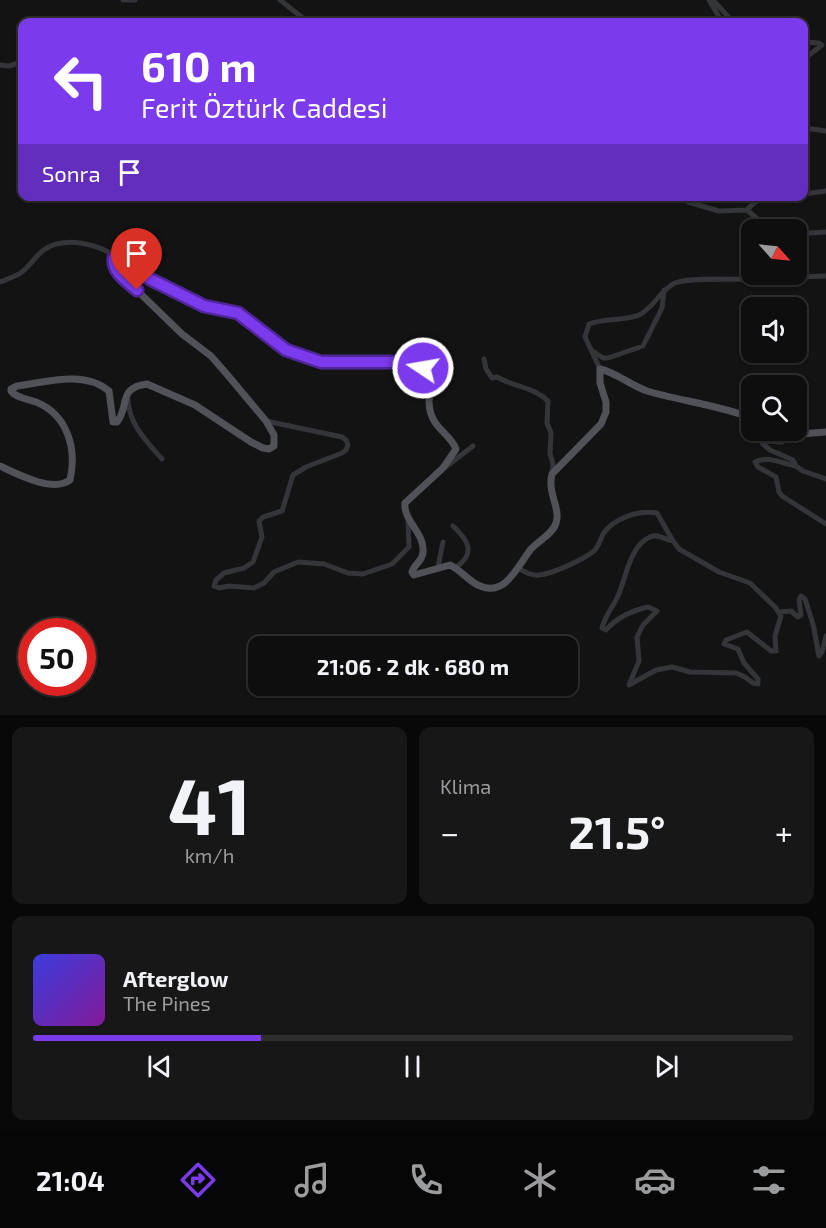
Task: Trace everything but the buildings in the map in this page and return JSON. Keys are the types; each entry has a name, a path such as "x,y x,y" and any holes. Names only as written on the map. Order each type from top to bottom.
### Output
{"main road":[{"path":"0,466 38,482 59,485 70,480 72,469 68,434 63,422 56,413 37,402 13,394 11,389 17,386 85,378 100,383 109,391 111,418 116,422 120,420 124,399 128,392 138,385 147,384 195,405 263,448 269,449 274,446 275,440 266,421 211,356 182,334 117,271 114,258 117,257 127,259 150,279 204,306 238,313 286,350 321,362 408,363 428,369 435,376 429,403 432,416 436,427 453,443 456,449 443,468 408,498 405,507 407,516 422,544 424,553 421,560 412,568 412,574 417,575 450,565 479,586 499,587 509,581 535,545 556,525 557,515 549,484 552,474 591,435 606,412 606,402 600,383 600,369 609,371 630,385 648,391 741,415"},
{"path":"807,434 826,432"}],"street":[{"path":"123,0 135,0"},
{"path":"280,0 303,18"},
{"path":"711,0 720,18"},
{"path":"711,0 729,18"},
{"path":"808,42 822,45 808,56"},
{"path":"0,65 9,66 18,63"},
{"path":"808,129 826,131"},
{"path":"808,193 826,191"},
{"path":"687,201 719,211 747,210 758,219"},
{"path":"747,210 755,201"},
{"path":"807,233 826,232"},
{"path":"0,282 21,273 43,250 60,243 85,244 104,248 117,257"},
{"path":"807,276 826,276"},
{"path":"600,369 598,360 585,337 589,324 600,320 639,315 650,307 664,290 676,283 741,277"},
{"path":"590,349 598,356 608,358 643,346 662,308 664,290"},
{"path":"484,358 486,369 492,378 497,377 541,394 548,401 547,423 551,433 552,474"},
{"path":"128,392 131,417 142,435 162,459"},
{"path":"266,421 342,437 348,445 342,453 306,467 293,476 282,511 263,517 259,521 262,537 253,562 244,568 224,573 216,580 214,586 254,588 264,583 274,572 298,562 324,564 353,574 363,574 392,564 409,547 407,516"},
{"path":"783,441 762,443 770,450 793,460 796,466"},
{"path":"443,468 473,446"},
{"path":"826,479 803,471 796,466 759,459 755,462 758,467 776,477 782,496 826,524"},
{"path":"518,567 522,571 539,575 569,564 593,552 603,533 625,517 641,513 657,513 679,549 720,572 750,583 781,616 775,636 776,651 767,649 747,632 726,640 724,644 738,649 744,663 758,679 758,684 736,673 690,672 672,667 656,670 629,685 639,661 637,637 657,611 648,607 630,611 612,622 606,630 602,628 603,622 619,595 630,561 640,544 648,537 656,535 673,541"},
{"path":"453,526 469,546 466,556 455,568"},
{"path":"438,567 442,542"},
{"path":"778,612 791,611 798,617 801,615 799,600 801,597 805,599 813,624 819,656 826,636"}],"route":[{"path":"137,290 117,271 114,258 119,256 127,259 150,279 204,306 238,313 275,344 286,350 321,362 408,363 423,368"}]}
